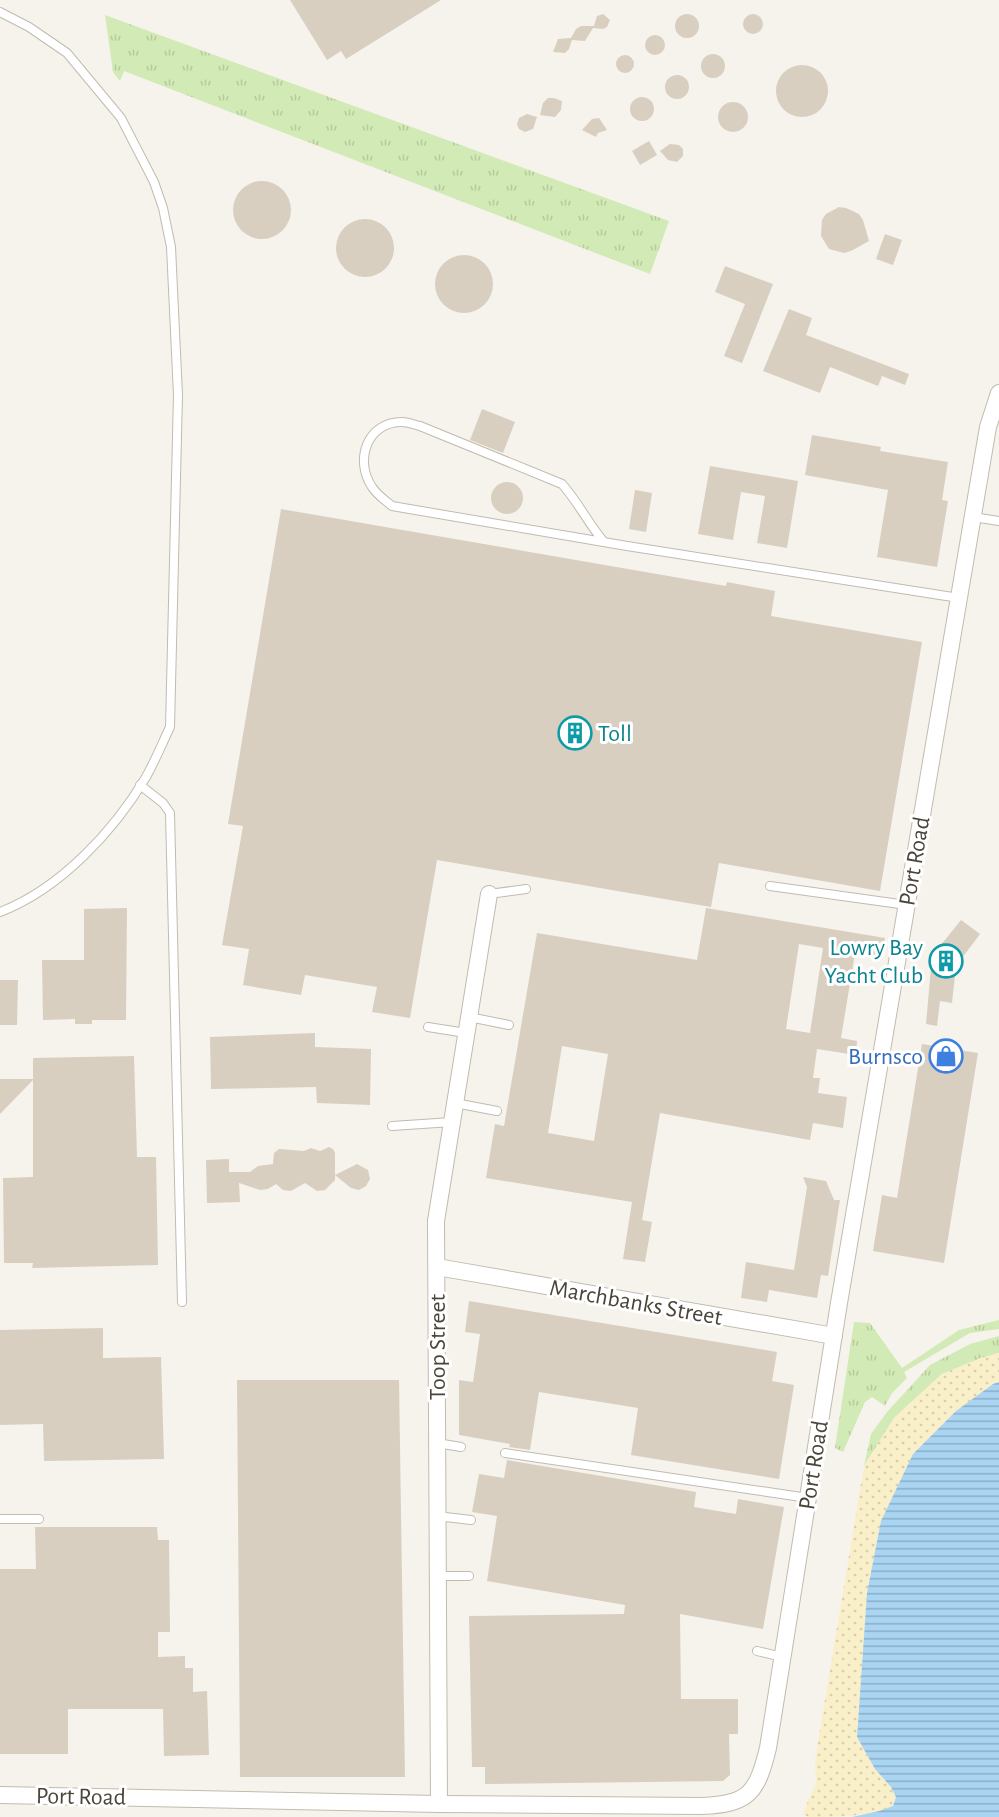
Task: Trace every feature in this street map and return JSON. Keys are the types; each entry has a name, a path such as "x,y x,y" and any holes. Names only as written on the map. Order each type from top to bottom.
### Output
{"street":[{"name":"Port Road","path":"0,1795 439,1804 702,1806 728,1805 747,1794 760,1779 768,1748 834,1336 988,427 999,393"},
{"name":"Toop Street","path":"439,1804 436,1221 489,894"},
{"name":"Marchbanks Street","path":"437,1267 834,1336"}],"lane":[{"path":"0,12 29,27 67,52 121,118 154,182 163,208 171,247 178,395 170,727 140,785 101,839 71,868 47,886 0,912"},
{"path":"604,542 576,500 562,484 420,426 401,422 387,425 374,433 365,446 363,463 371,485 392,506 627,546 959,598"},
{"path":"973,517 999,520"},
{"path":"140,785 163,803 170,813 182,1302"},
{"path":"770,886 907,905"},
{"path":"489,894 526,890"},
{"path":"428,1027 509,1025"},
{"path":"455,1103 497,1111"},
{"path":"392,1126 452,1122"},
{"path":"437,1443 460,1447"},
{"path":"505,1453 808,1498"},
{"path":"437,1516 471,1520"},
{"path":"0,1520 39,1519"},
{"path":"438,1576 470,1576"},
{"path":"757,1651 782,1657"}],"green space":[{"path":"105,15 669,221 650,274 124,71 120,81 113,72"},
{"path":"999,1320 999,1329 970,1333 904,1372 907,1378 892,1393 885,1406 872,1397 865,1402 843,1452 835,1448 854,1322 870,1323 902,1368 959,1330"},
{"path":"999,1336 999,1353 942,1374 894,1418 864,1466 871,1434 887,1412 930,1365 970,1344"}],"sand":[{"path":"999,1353 999,1382 956,1411 913,1454 881,1521 867,1593 857,1737 875,1769 891,1787 896,1797 893,1806 862,1814 808,1817 803,1813 816,1783 815,1760 864,1466 894,1418 942,1374"}],"water":[{"path":"999,1382 999,1817 852,1817 893,1806 896,1797 891,1787 875,1769 857,1737 867,1593 881,1521 913,1454 956,1411"}],"building":[{"path":"290,0 441,0 346,59 341,51 327,60"},
{"path":"603,14 610,20 607,27 593,28 585,41 572,40 565,53 553,52 558,39 571,38 576,29 581,26 594,26 597,16"},
{"path":"687,14 695,18 699,26 695,34 687,38 679,34 675,26 679,18"},
{"path":"753,14 760,17 763,24 760,31 753,34 746,31 743,24 746,17"},
{"path":"655,35 662,38 665,45 662,52 655,55 648,52 645,45 648,38"},
{"path":"713,54 721,58 725,66 721,74 713,78 705,74 701,66 705,58"},
{"path":"621,55 629,55 634,60 632,71 621,73 616,68 616,60"},
{"path":"797,65 807,65 821,72 828,91 821,110 807,117 797,117 787,113 780,106 776,96 776,86 780,76 787,69"},
{"path":"677,75 685,79 689,87 685,95 677,99 669,95 665,87 669,79"},
{"path":"642,97 650,101 654,109 650,117 642,121 634,117 630,109 634,101"},
{"path":"548,98 562,101 561,110 555,117 540,115 543,103"},
{"path":"733,102 744,106 748,117 744,128 733,132 722,128 718,117 722,106"},
{"path":"527,114 537,117 533,129 525,132 519,129 517,124 519,118"},
{"path":"599,118 607,130 598,133 596,137 582,130 592,119"},
{"path":"649,141 657,155 640,165 632,151"},
{"path":"670,144 679,145 683,149 683,156 677,162 668,160 660,151"},
{"path":"256,181 268,181 283,189 291,204 291,216 283,231 268,239 256,239 241,231 233,216 233,204 241,189"},
{"path":"839,207 859,214 869,241 844,253 829,249 821,236 822,220 826,214"},
{"path":"359,219 371,219 386,227 394,242 394,254 386,269 371,277 359,277 344,269 336,254 336,242 344,227"},
{"path":"885,234 902,240 893,265 876,259"},
{"path":"458,255 470,255 485,263 493,278 493,290 485,305 470,313 458,313 443,305 435,290 435,278 443,263"},
{"path":"725,266 773,284 742,363 724,356 745,304 715,292"},
{"path":"789,309 812,318 806,335 909,374 905,385 882,376 878,386 830,367 820,393 763,371"},
{"path":"482,409 515,422 503,453 470,440"},
{"path":"812,435 881,447 880,451 948,462 942,500 948,501 937,567 877,557 888,490 805,475"},
{"path":"710,466 798,481 787,548 757,543 765,496 741,492 733,540 698,534"},
{"path":"507,482 518,487 523,498 518,509 507,514 496,509 491,498 496,487"},
{"path":"635,490 652,493 646,532 629,529"},
{"name":"Toll","path":"281,509 726,586 727,582 775,591 771,616 922,642 880,891 719,863 711,907 437,860 410,1018 372,1012 377,987 305,975 301,995 243,985 249,949 222,945 243,826 228,824"},
{"path":"127,908 126,1020 92,1020 92,1024 75,1024 75,1019 43,1020 42,960 84,960 84,909"},
{"path":"706,908 885,938 881,958 855,953 841,1038 857,1041 856,1055 817,1049 813,1078 820,1078 818,1093 847,1097 843,1128 813,1123 810,1140 660,1113 642,1220 652,1222 645,1262 623,1259 632,1202 486,1178 495,1124 504,1126 537,933 697,960","holes":["799,944 823,948 810,1033 786,1029","562,1046 608,1054 594,1141 548,1133"]},
{"name":"Lowry Bay Yacht Club","path":"961,920 980,934 956,966 952,1003 940,1001 937,1026 926,1024 932,956"},
{"path":"0,980 18,980 17,1025 0,1025"},
{"path":"315,1033 315,1047 371,1049 370,1105 317,1103 316,1087 211,1089 210,1037"},
{"path":"922,1044 978,1053 944,1263 873,1251 882,1195 897,1198"},
{"path":"134,1056 137,1157 156,1157 158,1265 32,1268 33,1263 4,1263 3,1178 33,1177 33,1080 0,1114 0,1079 33,1079 33,1058"},
{"path":"329,1147 335,1153 335,1180 325,1190 317,1191 305,1183 291,1191 283,1190 276,1184 268,1189 260,1190 239,1183 240,1202 207,1203 206,1160 229,1159 229,1172 250,1172 258,1166 273,1164 274,1153 279,1149 304,1151 311,1148 320,1151"},
{"path":"357,1164 368,1170 370,1179 366,1186 359,1190 351,1188 335,1175"},
{"path":"803,1177 826,1181 834,1200 840,1200 828,1276 821,1275 817,1298 769,1290 767,1302 741,1298 746,1262 794,1270 807,1187"},
{"path":"469,1301 777,1352 772,1381 794,1385 779,1479 631,1455 638,1408 539,1392 530,1450 459,1435 459,1380 473,1382 480,1334 465,1332"},
{"path":"103,1328 103,1358 161,1357 164,1459 44,1461 43,1424 0,1425 0,1330"},
{"path":"237,1380 399,1380 405,1777 240,1777"},
{"path":"507,1460 696,1492 694,1507 736,1514 738,1499 784,1507 763,1629 680,1614 681,1699 738,1699 738,1734 729,1734 730,1775 723,1781 485,1784 485,1767 472,1767 469,1616 624,1614 625,1605 487,1581 497,1516 472,1512 479,1474 504,1478"},
{"path":"35,1527 157,1527 158,1540 169,1540 170,1632 158,1632 158,1657 185,1656 185,1668 193,1668 193,1692 207,1691 209,1755 164,1756 163,1709 68,1709 68,1754 0,1754 0,1569 36,1569"}],"place":[{"name":"Toll","path":"575,733"},
{"name":"Lowry Bay Yacht Club","path":"946,961"},
{"name":"Burnsco","path":"946,1056"}]}
